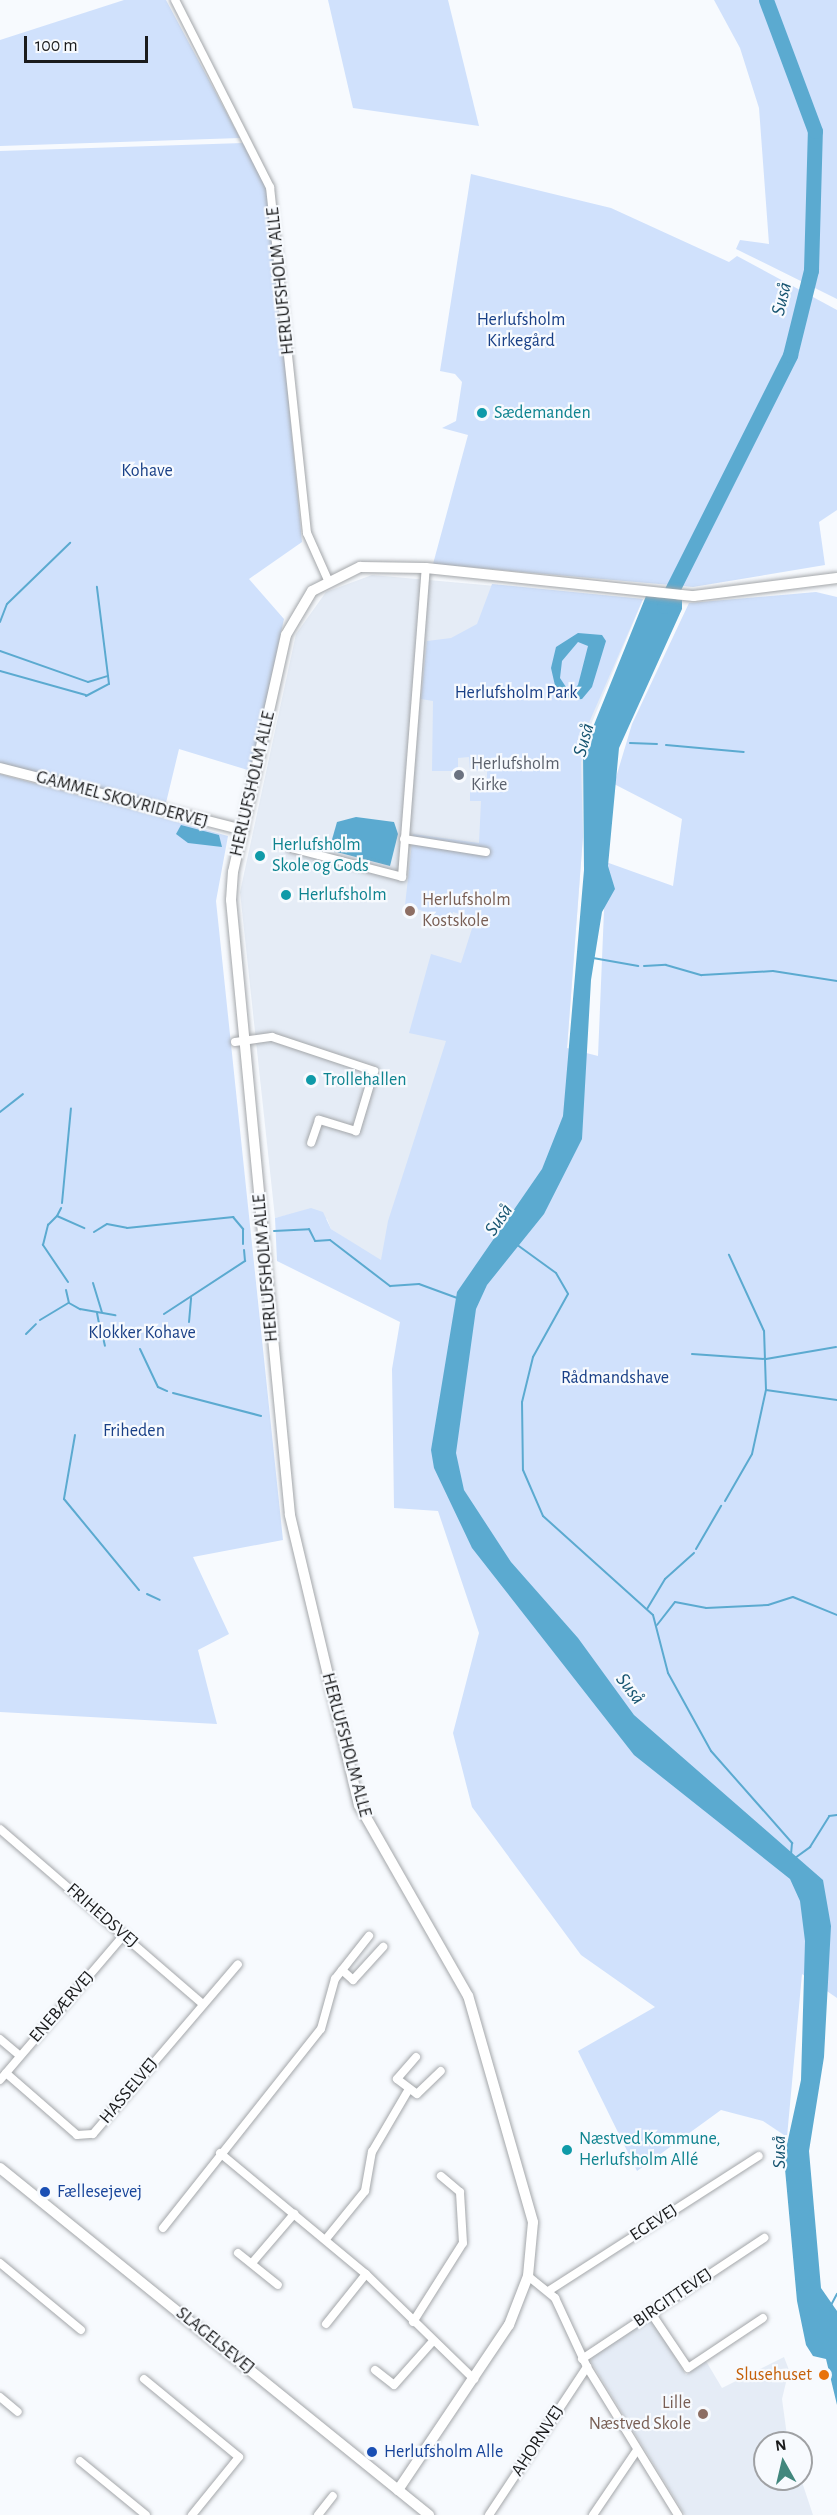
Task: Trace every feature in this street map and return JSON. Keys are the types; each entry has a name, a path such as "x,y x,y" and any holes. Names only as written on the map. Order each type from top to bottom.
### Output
{"street":[{"name":"HERLUFSHOLM ALLE","path":"175,0 248,140 275,209 305,516 328,580"},
{"name":"HERLUFSHOLM ALLE","path":"398,2490 509,2325 528,2276 533,2222 468,1996 359,1805 295,1542 240,1042 231,900 243,830 286,635 302,603 328,580 360,567 426,568 694,596 837,578"},
{"path":"291,848 402,877 426,568"},
{"name":"GAMMEL SKOVRIDERVEJ","path":"0,768 243,830"},
{"path":"404,839 486,852"},
{"path":"240,1042 273,1037 374,1071 356,1131 318,1120 311,1143"},
{"name":"FRIHEDSVEJ","path":"0,1829 203,2004"},
{"name":"ENEBÆRVEJ","path":"3,2076 123,1935"},
{"path":"163,2228 220,2153 321,2029 342,1970 369,1936"},
{"path":"342,1970 353,1980 383,1947"},
{"name":"HASSELVEJ","path":"3,2076 77,2134 93,2134 238,1964"},
{"path":"0,2039 20,2056"},
{"path":"416,2057 397,2079 417,2094 441,2071"},
{"path":"326,2240 365,2191 372,2152 409,2089"},
{"path":"220,2153 366,2274 474,2379"},
{"name":"EGEVEJ","path":"550,2290 759,2156"},
{"name":"SLAGELSEVEJ","path":"1,2170 428,2515"},
{"path":"413,2322 463,2243 460,2192 441,2176"},
{"path":"252,2263 294,2214"},
{"name":"BIRGITTEVEJ","path":"585,2363 651,2313 764,2238"},
{"path":"238,2253 278,2285"},
{"path":"0,2263 81,2330"},
{"path":"326,2324 366,2274"},
{"path":"528,2276 550,2290 585,2363 678,2515"},
{"path":"651,2313 688,2368 763,2318"},
{"path":"375,2370 394,2385 433,2341"},
{"name":"AHORNVEJ","path":"489,2515 585,2363"},
{"path":"144,2379 239,2457 192,2515"},
{"path":"0,2397 18,2412"},
{"path":"593,2515 637,2450"},
{"path":"80,2461 146,2515"},
{"path":"318,2515 333,2496"}],"shaded area":[{"name":"Herlufsholm Kostskole","path":"372,575 643,599 583,744 583,836 567,1049 398,1273 331,1229 327,1219 300,1212 275,1218 240,892 296,634 326,592"},
{"name":"Lille Næstved Skole","path":"650,2317 686,2375 706,2361 722,2388 784,2357 789,2370 782,2399 786,2431 753,2431 753,2491 805,2491 813,2515 685,2515 591,2362 593,2354"}],"green space":[{"path":"124,0 166,0 240,138 0,146 0,40"},
{"path":"328,0 448,0 479,126 353,108"},
{"path":"714,0 837,0 837,299 736,249 740,240 769,244 759,108 740,48"},
{"name":"Kohave","path":"243,143 261,170 270,204 302,542 249,579 284,619 251,771 179,749 165,807 0,763 0,151"},
{"name":"Herlufsholm Kirkegård","path":"471,174 611,208 729,262 737,256 837,310 837,510 819,522 825,565 693,587 433,564 468,435 442,428 456,421 462,382 455,374 440,371"},
{"name":"Rådmandshave","path":"492,584 643,599 588,725 581,762 583,836 567,1048 598,1056 606,862 673,886 682,819 614,784 632,724 689,603 816,592 837,597 837,1998 802,1974 787,2137 763,2121 721,2110 637,2171 578,2051 655,2007 581,1955 472,1807 453,1733 479,1633 438,1511 394,1508 392,1369 400,1322 277,1261 275,1218 311,1208 323,1212 331,1229 381,1260 388,1221 446,1041 409,1033 431,954 461,963 475,919 453,912 450,920 405,905 413,834 479,843 481,801 470,801 470,788 487,788 487,771 470,770 469,757 458,758 458,771 432,771 433,701 421,699 427,641 451,638 477,624"},
{"name":"Friheden","path":"0,774 228,836 216,901 283,1540 193,1557 229,1634 198,1650 217,1724 0,1712"}],"water":[{"path":"646,596 682,600 682,609 619,748 608,866 615,889 602,912 591,980 582,1139 544,1214 487,1285 476,1309 456,1453 464,1490 511,1562 578,1638 634,1715 823,1880 831,1926 824,2057 809,2151 821,2288 837,2311 837,2405 826,2359 813,2356 806,2345 797,2301 784,2158 801,2080 805,1941 800,1901 790,1879 634,1755 472,1548 434,1468 431,1450 457,1292 542,1169 563,1116 584,870 583,752"},
{"path":"578,633 602,635 606,641 592,687 582,699 572,700 556,690 551,668 556,647","holes":["578,642 588,646 578,685 570,693 560,678 562,661"]},
{"path":"356,817 394,822 398,834 390,866 329,850 337,822"},
{"path":"181,825 219,835 222,847 188,843 176,834"}],"waterway":[{"name":"Suså","path":"664,606 790,355 811,270 815,131 766,0"},
{"path":"0,622 7,604 70,543"},
{"path":"86,696 109,684 97,587"},
{"path":"0,651 88,682 108,676"},
{"path":"0,671 86,695"},
{"path":"630,743 657,744"},
{"path":"666,745 744,752"},
{"path":"593,958 638,966"},
{"path":"644,966 666,965 702,975 773,971 837,981"},
{"path":"0,1112 23,1094"},
{"path":"62,1203 71,1108"},
{"path":"57,1216 61,1208"},
{"path":"68,1282 43,1245 48,1225 57,1216 84,1228"},
{"path":"94,1232 107,1224 127,1228 233,1217 243,1229 243,1244"},
{"path":"274,1231 309,1229 315,1241 330,1240 390,1286 419,1284 457,1298"},
{"path":"516,1244 556,1273 568,1294 533,1357 522,1402 523,1470 543,1516 653,1615 668,1673 711,1751 792,1843 791,1855"},
{"path":"164,1314 245,1261 244,1250"},
{"path":"725,1501 752,1454 766,1390 764,1331 729,1255"},
{"path":"93,1283 102,1312"},
{"path":"66,1290 69,1303 80,1309 115,1315"},
{"path":"189,1322 191,1298"},
{"path":"40,1320 68,1303"},
{"path":"97,1313 100,1328"},
{"path":"26,1334 36,1324"},
{"path":"102,1333 105,1346"},
{"path":"692,1354 766,1359 836,1347"},
{"path":"140,1349 158,1387 167,1391"},
{"path":"766,1390 837,1400"},
{"path":"173,1393 261,1416"},
{"path":"75,1435 64,1499 139,1590"},
{"path":"696,1549 721,1506"},
{"path":"647,1609 665,1579 694,1553"},
{"path":"147,1594 160,1600"},
{"path":"657,1625 675,1602 706,1608 768,1605 793,1597 837,1615"},
{"path":"795,1858 810,1847 829,1816 837,1815"},
{"path":"830,2307 837,2294"}],"place":[{"name":"Sædemanden","path":"482,413"},
{"name":"Herlufsholm Kirke","path":"459,775"},
{"name":"Herlufsholm Skole og Gods","path":"260,856"},
{"name":"Herlufsholm","path":"286,895"},
{"name":"Herlufsholm Kostskole","path":"410,911"},
{"name":"Trollehallen","path":"311,1080"},
{"name":"Næstved Kommune, Herlufsholm Allé","path":"567,2150"},
{"name":"Fællesejevej","path":"45,2192"},
{"name":"Slusehuset","path":"824,2375"},
{"name":"Lille Næstved Skole","path":"703,2414"},
{"name":"Herlufsholm Alle","path":"372,2452"}],"park label":[{"name":"Herlufsholm Park","path":"516,693"},
{"name":"Klokker Kohave","path":"142,1333"}]}
